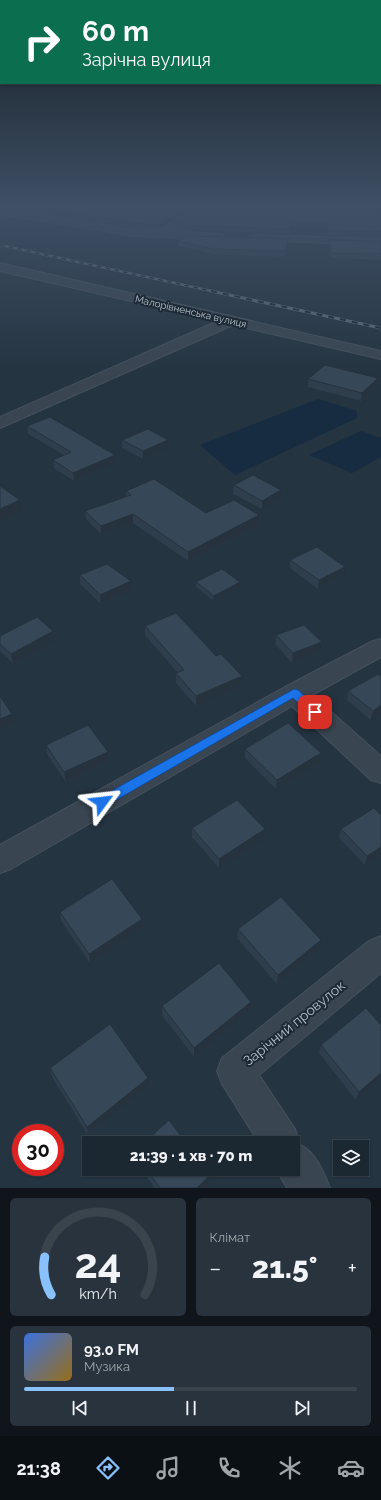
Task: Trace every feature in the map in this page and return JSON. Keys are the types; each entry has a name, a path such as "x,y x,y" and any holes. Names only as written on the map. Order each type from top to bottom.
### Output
{"street":[{"name":"Малорівненська вулиця","path":"0,267 381,355"},
{"path":"0,423 233,320"},
{"path":"0,860 294,693 381,647"},
{"path":"294,693 381,772"},
{"name":"Зарічний провулок","path":"277,1136 236,1071 381,952"},
{"path":"300,1173 310,1188"}],"water":[{"path":"318,399 357,411 357,418 235,475 200,445"},
{"path":"361,431 381,438 381,457 352,473 309,455"}],"building":[{"path":"325,365 378,378 362,393 308,379"},
{"path":"50,417 115,455 73,473 53,460 71,452 27,426"},
{"path":"148,429 168,440 143,451 122,440"},
{"path":"253,475 281,490 262,501 234,485"},
{"path":"154,479 206,513 234,500 259,515 188,552 133,514 101,526 85,511 131,495 126,491"},
{"path":"0,486 20,500 0,509"},
{"path":"317,547 345,567 319,580 290,560"},
{"path":"107,564 131,581 100,595 80,575"},
{"path":"222,569 240,582 214,596 196,582"},
{"path":"176,613 216,656 221,654 242,676 196,696 176,673 184,670 145,626"},
{"path":"37,617 53,631 11,654 0,644 0,636"},
{"path":"304,625 322,642 293,653 276,635"},
{"path":"378,674 381,676 381,705 373,711 348,691"},
{"path":"0,696 12,714 0,719"},
{"path":"288,723 321,753 277,780 245,749"},
{"path":"88,725 108,752 64,772 46,745"},
{"path":"237,800 265,829 219,859 192,828"},
{"path":"374,808 381,815 381,847 367,856 341,829"},
{"path":"112,879 142,919 89,954 60,912"},
{"path":"281,897 321,940 278,975 238,929"},
{"path":"219,963 251,1002 194,1048 162,1006"},
{"path":"366,1008 381,1025 381,1073 359,1092 321,1045"},
{"path":"110,1024 148,1078 87,1127 50,1068"},
{"path":"169,1120 181,1136 152,1136"},
{"path":"151,1176 209,1176 197,1188 160,1188"}],"railway":[{"path":"80,262 216,292"},
{"path":"211,291 381,328"}],"route":[{"path":"102,802 294,693 315,712"}]}
